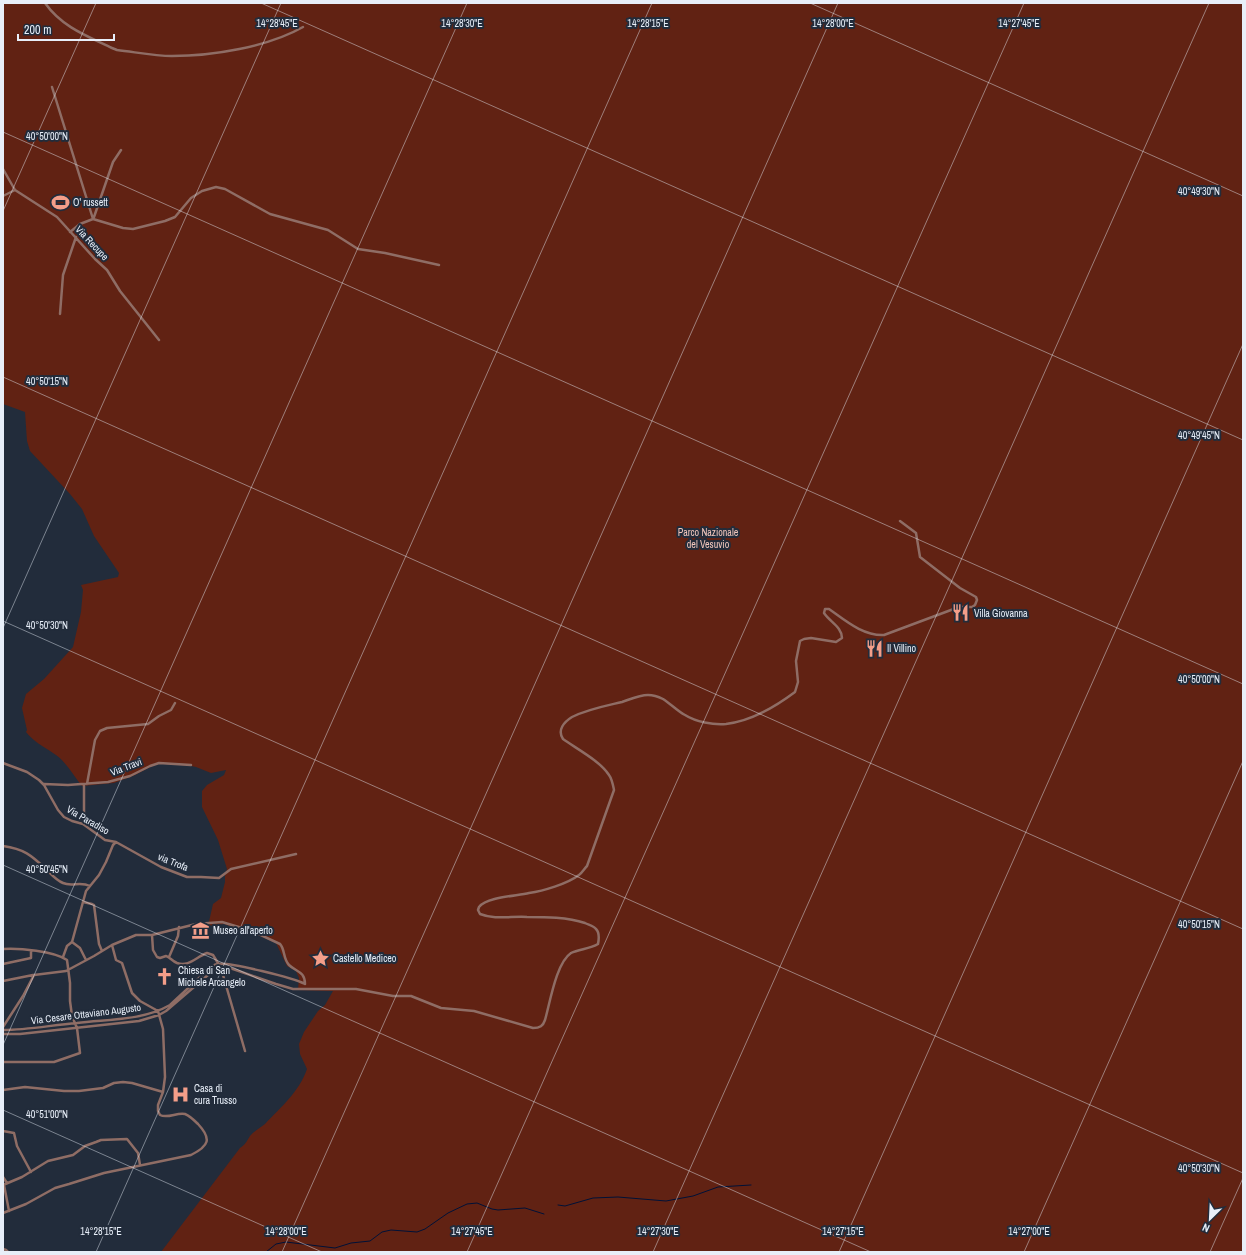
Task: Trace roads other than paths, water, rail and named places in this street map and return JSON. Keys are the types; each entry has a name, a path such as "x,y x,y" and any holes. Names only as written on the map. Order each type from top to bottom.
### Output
{"street":[{"path":"45,3 53,14 66,24 112,48 160,56 201,54 244,48 284,36 303,26"},
{"path":"52,88 93,218"},
{"path":"93,218 113,162 121,150"},
{"name":"Via Recupe","path":"3,169 15,190 51,212 107,270 120,291 159,340"},
{"path":"70,232 80,224 93,218 124,228 133,229 154,225 175,216 191,198 202,191 216,187 225,189 270,214 328,230 358,249 385,253 439,265"},
{"path":"3,196 15,190"},
{"path":"60,314 63,275 76,237"},
{"path":"221,968 230,968 293,989 356,989 393,996 404,995 418,998 441,1008 474,1011 533,1028 538,1028 543,1025 555,981 566,958 572,953 598,944 598,934 596,929 590,925 560,918 528,916 496,917 480,914 478,910 484,902 503,897 545,890 561,884 578,875 587,866 614,790 609,774 599,764 563,739 560,735 561,729 570,719 581,713 640,696 650,695 662,699 686,716 696,720 726,724 745,720 773,707 795,692 798,687 796,661 800,642 804,639 811,638 836,642 842,638 842,633 824,613 825,609 829,609 852,625 875,636 884,635 959,607 972,607 976,605 976,597 960,588 920,557 916,533 900,521"},
{"path":"84,824 86,784 95,740 100,731 107,728 148,724 171,710 175,703"},
{"name":"Via Paradiso","path":"3,763 27,772 43,784 58,810 64,817 84,824 105,840 116,842"},
{"name":"Via Travi","path":"43,784 86,784 108,782 130,776 159,763 191,765"},
{"path":"63,957 67,946 72,942 86,891 102,868 112,845 116,842"},
{"name":"via Trofa","path":"116,842 161,867 187,877 219,878 231,869 296,854"},
{"path":"3,846 20,849 31,856 50,874 63,883 68,885 82,883 90,886"},
{"path":"83,902 94,905 98,944 102,951"},
{"path":"3,981 69,970 112,945 136,935 152,934 180,927 222,922 252,931 282,946 288,965 302,974 305,978 303,988"},
{"path":"169,957 178,936 180,927"},
{"path":"152,934 153,950 160,958 166,956 173,961 185,964 203,954 213,955 221,968 245,1051"},
{"path":"72,942 80,948 86,960"},
{"path":"3,1213 26,1204 55,1188 104,1173 191,1155 199,1151 205,1145 207,1140 206,1134 190,1117 185,1114 166,1116 160,1115 158,1111 158,1105 163,1092 165,1077 163,1029 158,1011 140,1001 132,993 122,963 116,960 112,945"},
{"path":"3,949 31,951 63,957 67,960 69,970 70,1001 74,1023 77,1028 76,1030 80,1053 54,1062 3,1062"},
{"path":"3,964 31,958 31,951"},
{"path":"218,964 232,964 305,984"},
{"name":"Via Cesare Ottaviano Augusto","path":"3,1030 26,1029 137,1017 158,1011 170,1005 212,966 218,964"},
{"name":"Via Cesare Ottaviano Augusto","path":"3,1034 20,1034 139,1021 159,1015 171,1007 208,975 221,968"},
{"path":"3,1027 34,975"},
{"path":"3,1090 25,1087 78,1091 103,1088 114,1083 123,1082 132,1083 163,1092"},
{"path":"3,1131 14,1133 17,1146 32,1172"},
{"path":"5,1184 32,1172 48,1161 73,1155 85,1146 96,1142 125,1138 136,1150 140,1165"},
{"path":"3,1177 10,1210"},
{"path":"3,1249 8,1252"}],"waterway":[{"path":"558,1205 565,1206 593,1198 618,1197 666,1201 693,1196 718,1187 751,1185"},
{"path":"266,1252 276,1244 286,1242 335,1248 351,1243 370,1241 382,1232 391,1230 417,1232 425,1229 448,1213 467,1204 477,1203 498,1210 525,1208 544,1214"}],"place":[{"name":"O' russett","path":"60,202"},
{"name":"Villa Giovanna","path":"961,613"},
{"name":"Il Villino","path":"874,648"},
{"name":"Museo all'aperto","path":"200,930"},
{"name":"Castello Mediceo","path":"320,958"},
{"name":"Chiesa di San Michele Arcangelo","path":"165,976"},
{"name":"Casa di cura Trusso","path":"181,1094"}],"park label":[{"name":"Parco Nazionale del Vesuvio","path":"708,538"}]}
